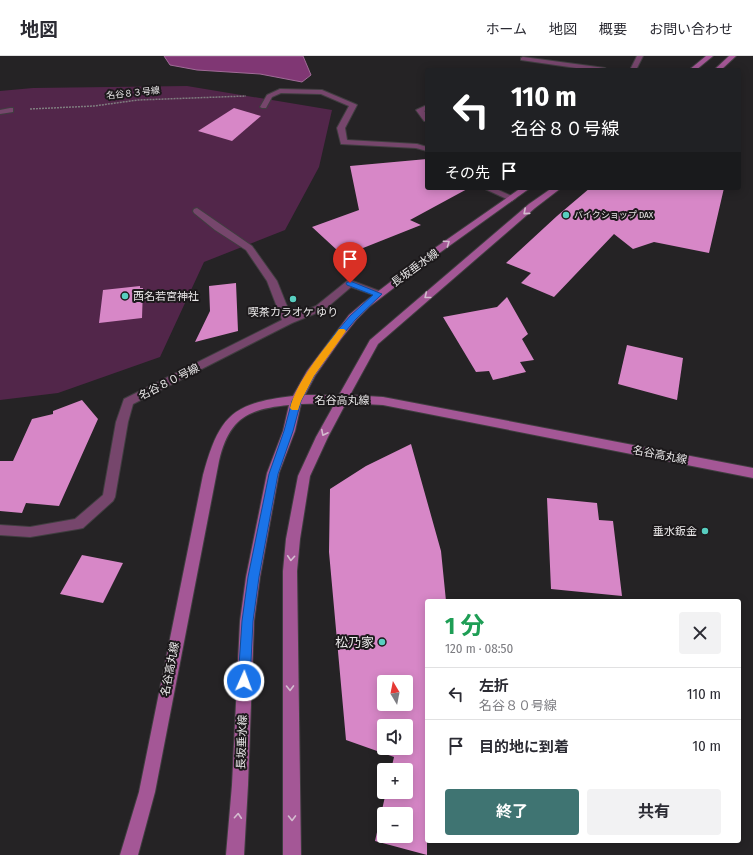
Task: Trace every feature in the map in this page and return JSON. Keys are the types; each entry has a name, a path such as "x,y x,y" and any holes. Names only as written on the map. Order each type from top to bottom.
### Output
{"main road":[{"path":"695,68 710,56"},
{"path":"719,68 733,56"},
{"name":"長坂垂水線","path":"235,855 240,785 247,621 253,577 273,474 289,431 296,401 311,374 353,317 379,294 523,190"},
{"path":"292,855 290,617 293,539 304,476 322,436 374,342 532,206 554,190"},
{"name":"名谷高丸線","path":"129,855 147,792 209,475 218,442 230,422 241,415 260,405 296,401 342,398 383,401 428,408 753,473"}],"street":[{"path":"634,68 640,56"},
{"path":"523,59 590,68"},
{"path":"264,107 269,96 280,91 322,92 354,105 341,128 344,142 417,146 425,148"},
{"path":"425,108 420,110 425,116"},
{"path":"0,112 10,110"},
{"path":"492,190 512,198"},
{"path":"197,211 218,228 248,248 272,282 288,322"},
{"name":"名谷８０号線","path":"0,530 30,532 78,524 109,497 122,422 128,402 288,322 320,308 350,283 379,294"}],"path":[{"name":"名谷８３号線","path":"10,110 94,106 138,100 189,96 269,96"}],"shaded area":[{"path":"164,56 303,56 311,75 302,82 260,74 197,70 170,65"},
{"path":"187,86 332,110 319,167 285,230 204,262 160,357 58,393 0,400 0,91 33,88"}],"building":[{"path":"234,108 261,116 232,141 198,131"},
{"path":"425,159 425,190 465,190 410,220 421,225 353,252 348,247 338,251 312,227 359,210 350,166"},
{"path":"588,190 724,190 709,253 654,242 633,249 614,234 554,297 521,283 531,273 506,263"},
{"path":"236,283 238,331 195,342 210,311 209,286"},
{"path":"140,286 140,288 143,288 142,318 99,323 103,290"},
{"path":"507,297 528,334 522,339 534,360 520,362 526,372 493,380 489,371 476,372 443,317 497,307"},
{"path":"627,345 683,358 677,400 618,384"},
{"path":"82,400 98,419 59,506 26,503 22,513 0,511 0,461 13,461 32,419 53,414 53,411"},
{"name":"松乃家","path":"411,444 441,551 446,599 425,599 425,843 427,843 427,855 382,843 413,843 413,807 383,807 384,799 413,799 413,763 393,763 394,757 388,755 413,755 413,719 377,719 377,751 346,740 329,552 330,489 366,466"},
{"path":"547,498 597,503 599,520 613,521 622,596 551,589"},
{"path":"82,555 123,563 103,603 60,594"}],"slow traffic":[{"path":"295,408 296,401 311,374 342,331"}],"place":[{"name":"バイクショップ DAX","path":"566,215"},
{"name":"西名若宮神社","path":"125,296"},
{"name":"喫茶カラオケ ゆり","path":"293,299"},
{"name":"垂水鈑金","path":"705,531"},
{"name":"松乃家","path":"382,642"}],"route":[{"path":"244,681 247,621 253,577 273,474 289,431 296,401 311,374 337,337 353,317 379,294 350,283"}]}
